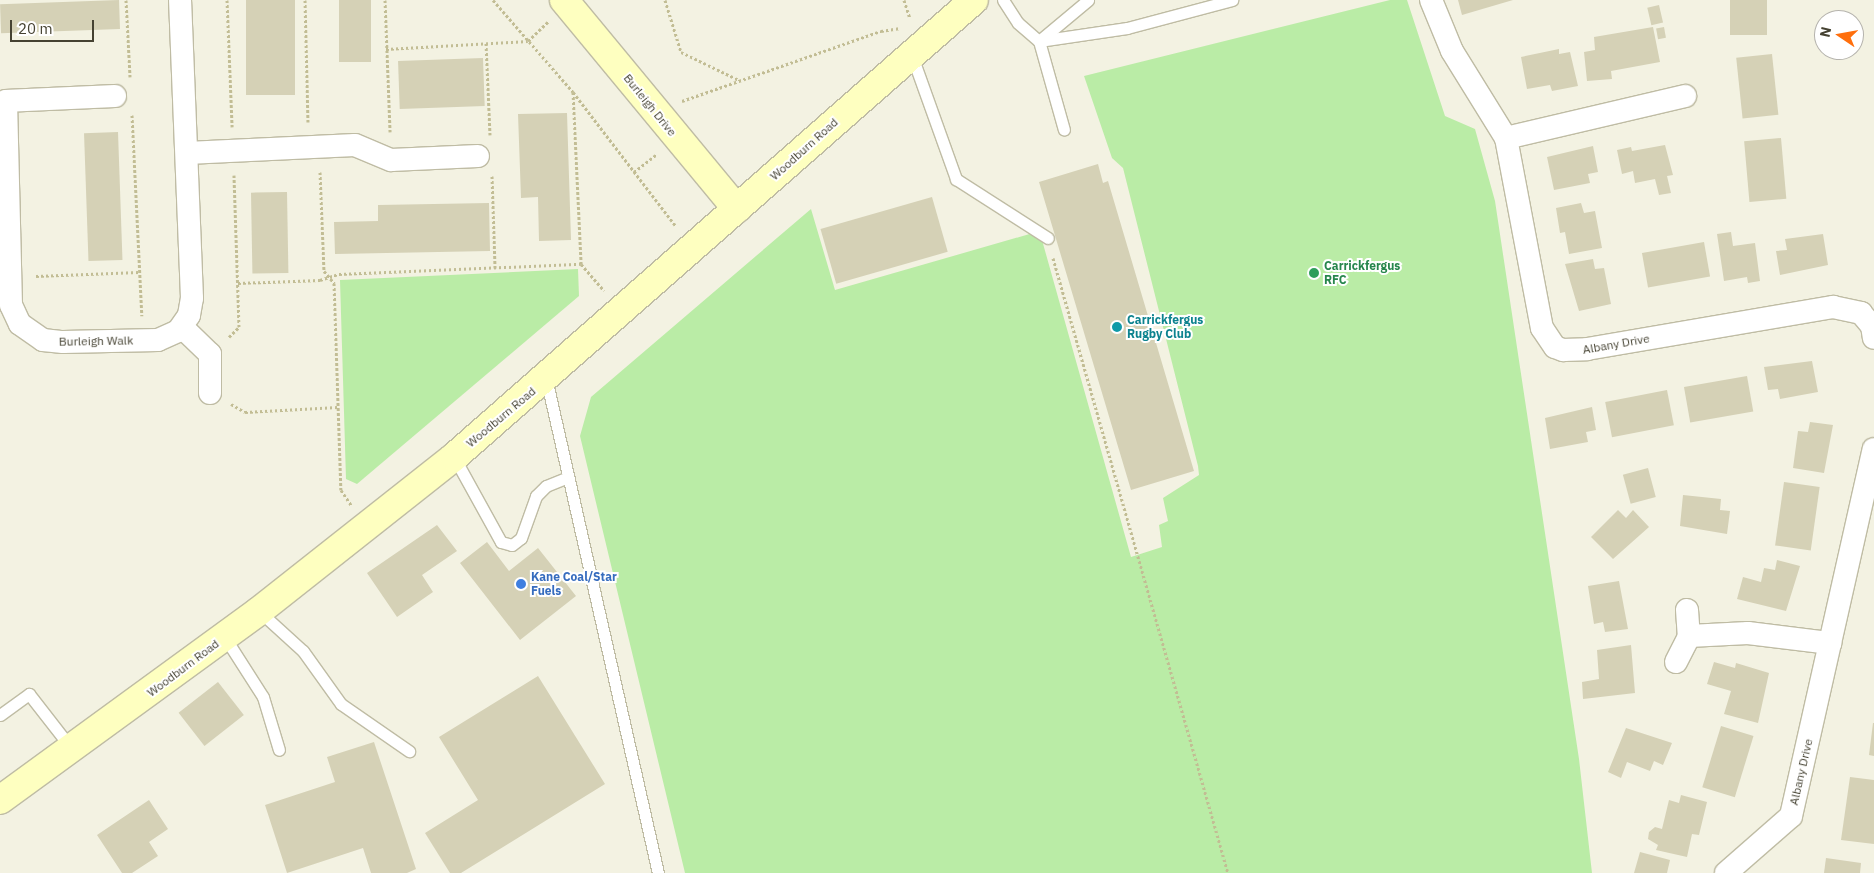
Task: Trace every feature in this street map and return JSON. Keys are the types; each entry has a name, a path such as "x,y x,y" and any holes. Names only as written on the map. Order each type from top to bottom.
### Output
{"street":[{"path":"180,0 192,298 189,314 182,327 210,354 210,393"},
{"name":"Woodburn Road","path":"0,800 259,611 454,457 974,0"},
{"name":"Albany Drive","path":"1430,0 1452,51 1506,138 1542,328 1555,347 1563,350 1587,349 1833,307 1861,313 1872,326 1874,338"},
{"name":"Burleigh Drive","path":"565,2 737,209"},
{"name":"Burleigh Walk","path":"125,95 6,101 9,277 14,315 20,324 34,336 63,342 164,338 182,327"},
{"path":"1506,138 1685,96"},
{"path":"187,153 355,145 391,160 478,156"},
{"name":"Albany Drive","path":"1726,873 1790,816 1874,449"},
{"path":"1676,662 1689,636 1687,610"},
{"path":"1689,636 1762,634 1830,643"}],"lane":[{"path":"1003,0 1018,23 1039,41 1064,130"},
{"path":"1039,41 1088,0"},
{"path":"1039,41 1127,28 1232,0"},
{"path":"911,54 956,179 1048,238"},
{"path":"546,378 658,873"},
{"path":"454,457 501,542 512,545 521,538 536,496 546,486 568,477"},
{"path":"259,611 303,651 341,704 409,751"},
{"path":"224,636 262,697 280,750"},
{"path":"0,715 29,694 72,749"}],"path":[{"path":"126,0 125,95 143,340"},
{"path":"210,354 239,327 227,0"},
{"path":"305,0 324,271 334,284 341,490 366,528"},
{"path":"385,0 391,160"},
{"path":"493,0 574,92 694,248"},
{"path":"666,0 682,52 740,81"},
{"path":"904,0 912,26"},
{"path":"386,49 528,41 565,2"},
{"path":"674,104 881,31 904,27"},
{"path":"574,92 581,264 622,310"},
{"path":"1048,238 1228,873"},
{"path":"238,283 329,278 340,274 581,264"},
{"path":"9,277 139,272"},
{"path":"210,393 245,412 338,407"}],"green space":[{"path":"1390,0 1407,0 1445,116 1475,129 1495,201 1579,759 1592,873 685,873 580,436 591,397 811,209 835,290 1033,233 1042,240 1131,557 1162,547 1159,525 1168,521 1163,498 1199,475 1198,466 1123,168 1112,158 1084,76"},
{"path":"578,269 579,296 357,484 346,479 340,280"}],"building":[{"path":"119,0 120,29 1,33 0,4"},
{"path":"246,0 295,0 295,95 246,95"},
{"path":"339,0 371,0 371,62 339,62"},
{"path":"1458,0 1513,0 1462,15"},
{"path":"1730,0 1767,0 1767,35 1730,35"},
{"path":"1659,5 1663,23 1651,25 1647,8"},
{"path":"1653,27 1660,62 1611,71 1612,79 1587,81 1584,52 1595,50 1594,37"},
{"path":"1664,27 1666,38 1658,39 1656,28"},
{"path":"1559,49 1559,54 1570,52 1578,86 1552,91 1550,85 1527,89 1521,57"},
{"path":"1772,54 1778,115 1743,118 1736,58"},
{"path":"483,58 485,106 400,109 398,61"},
{"path":"567,113 571,240 539,241 538,197 521,198 518,114"},
{"path":"118,132 122,260 88,261 84,133"},
{"path":"1781,138 1786,199 1749,202 1744,141"},
{"path":"1665,145 1673,175 1667,176 1671,193 1659,195 1655,179 1635,183 1633,171 1622,174 1617,150 1631,147 1632,151"},
{"path":"1593,146 1598,172 1588,174 1590,183 1554,190 1547,157"},
{"name":"Carrickfergus Rugby Club","path":"1098,164 1103,183 1108,181 1194,471 1131,490 1039,182"},
{"path":"287,192 288,273 252,274 251,193"},
{"path":"932,197 948,252 836,284 820,229"},
{"path":"489,203 490,251 335,254 334,222 378,221 378,205"},
{"path":"1581,203 1584,213 1595,211 1602,248 1569,254 1565,232 1560,233 1556,208"},
{"path":"1731,232 1733,246 1755,243 1760,281 1748,283 1747,277 1724,281 1717,234"},
{"path":"1823,234 1828,265 1780,275 1776,251 1787,250 1785,239"},
{"path":"1704,242 1710,276 1648,287 1642,253"},
{"path":"1593,259 1595,269 1604,268 1611,304 1579,311 1565,264"},
{"path":"1812,361 1818,392 1780,399 1778,389 1768,390 1764,367"},
{"path":"1747,376 1753,411 1690,423 1684,387"},
{"path":"1667,390 1674,425 1612,437 1605,402"},
{"path":"1592,407 1596,430 1586,432 1588,442 1550,449 1545,418"},
{"path":"1810,422 1833,425 1824,473 1793,468 1798,431 1808,432"},
{"path":"1648,468 1656,497 1631,504 1623,475"},
{"path":"1784,482 1820,487 1811,550 1775,545"},
{"path":"1683,495 1721,499 1720,510 1730,511 1727,534 1680,526"},
{"path":"1618,510 1626,518 1633,510 1649,527 1613,559 1591,537"},
{"path":"437,525 457,551 422,575 433,592 397,617 367,573"},
{"name":"Kane Coal/Star Fuels","path":"487,542 509,571 538,548 576,596 520,640 460,563"},
{"path":"1777,560 1800,566 1786,611 1737,599 1743,577 1761,582 1764,568 1775,570"},
{"path":"1619,581 1628,629 1605,632 1603,622 1594,624 1588,586"},
{"path":"1631,645 1635,693 1583,699 1582,682 1599,679 1597,650"},
{"path":"1714,662 1735,668 1736,663 1769,673 1758,723 1724,714 1731,691 1707,684"},
{"path":"538,676 605,784 461,873 450,873 425,833 478,800 439,737"},
{"path":"218,682 244,715 204,746 179,713"},
{"path":"1874,723 1874,756 1869,755"},
{"path":"1721,726 1754,736 1735,797 1702,787"},
{"path":"1626,728 1672,743 1663,765 1654,761 1650,771 1627,762 1621,778 1608,772"},
{"path":"374,742 416,869 407,873 371,873 363,848 287,873 265,805 335,782 327,757"},
{"path":"1850,777 1874,780 1874,844 1841,840"},
{"path":"1681,795 1707,802 1699,835 1692,834 1687,857 1656,850 1658,845 1648,839 1649,832 1655,827 1662,829 1669,800 1679,803"},
{"path":"149,800 168,829 149,842 158,856 132,873 122,873 97,835"},
{"path":"1640,852 1670,860 1667,873 1634,873"},
{"path":"1826,858 1861,863 1860,873 1824,873"}],"place":[{"name":"Carrickfergus RFC","path":"1314,273"},
{"name":"Carrickfergus Rugby Club","path":"1117,327"},
{"name":"Kane Coal/Star Fuels","path":"521,584"}]}
